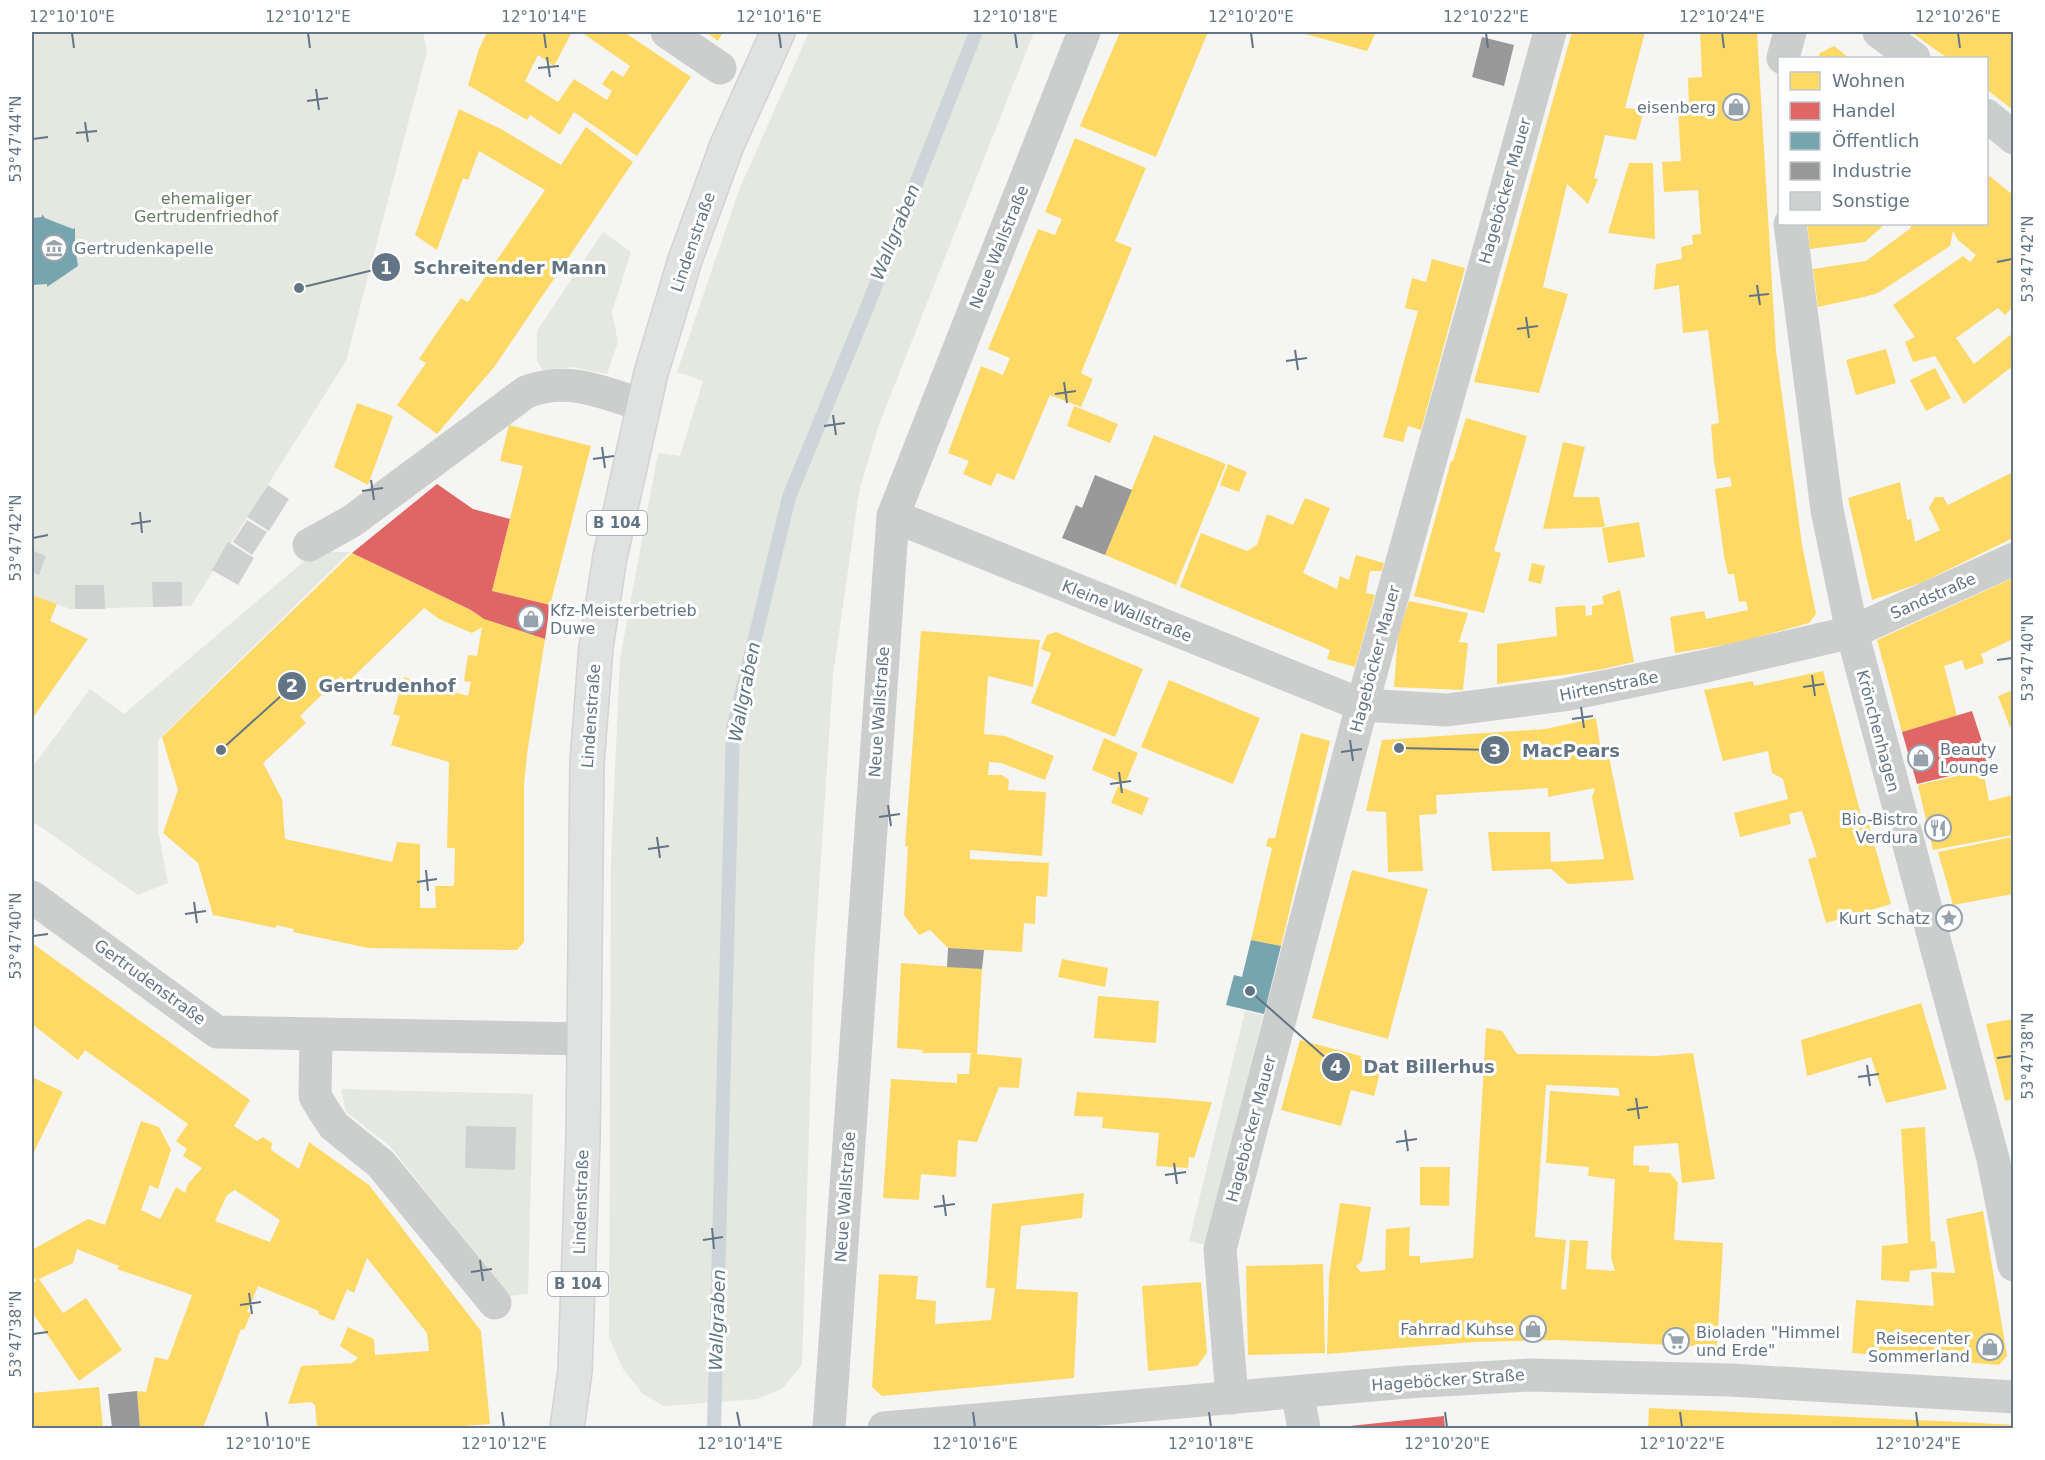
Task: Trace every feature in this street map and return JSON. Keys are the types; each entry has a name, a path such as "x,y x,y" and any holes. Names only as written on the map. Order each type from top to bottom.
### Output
{"main road":[{"name":"Lindenstraße","path":"567,1428 575,1371 583,1139 582,1039 587,763 596,647 610,557 642,405 685,260 723,155 778,32"}],"street":[{"path":"667,32 720,68"},
{"name":"Neue Wallstraße","path":"829,1428 893,516 1084,32"},
{"name":"Hageböcker Mauer","path":"1232,1398 1220,1249 1362,705 1550,32"},
{"path":"1880,32 1913,57"},
{"path":"1988,117 2013,138"},
{"name":"Krönchenhagen","path":"1790,225 1827,510 1852,632 1993,1159 2013,1265"},
{"path":"309,545 352,521 526,392 547,384 571,385 642,405"},
{"name":"Kleine Wallstraße","path":"893,516 1362,705"},
{"name":"Sandstraße","path":"1852,632 2013,560"},
{"name":"Hirtenstraße","path":"1362,705 1447,710 1564,695 1706,666 1852,632"},
{"name":"Gertrudenstraße","path":"32,897 217,1032 582,1039"},
{"path":"316,1035 315,1095 324,1112 334,1126 381,1164 495,1303"},
{"name":"Hageböcker Straße","path":"884,1428 1035,1422 1232,1398 1407,1382 1530,1375 1730,1380 2013,1397"},
{"path":"1297,1392 1304,1428"}],"green space":[{"name":"ehemaliger Gertrudenfriedhof","path":"32,32 423,32 427,51 346,361 191,606 70,609 32,595"},
{"path":"809,32 1034,32 878,427 859,492 833,676 814,964 802,1365 783,1388 758,1399 664,1406 643,1394 623,1369 609,1337 611,858 620,659 658,453 680,456 703,381 677,372 739,190"},
{"path":"603,232 631,252 612,312 618,342 607,374 572,367 543,370 537,361 537,331"},
{"path":"315,552 350,552 158,740 158,830 168,883 138,895 32,821 32,768 90,689 124,714"},
{"path":"1245,1011 1263,1015 1206,1245 1189,1241"},
{"path":"341,1089 533,1094 528,1294 510,1296 389,1145 346,1112"}],"building: Wohnen":[{"path":"487,32 572,32 554,66 538,55 525,81 558,102 574,79 607,100 612,91 602,84 612,70 623,77 630,66 581,32 624,32 691,77 637,156 574,112 560,135 530,115 527,120 468,85"},
{"path":"706,32 723,32 718,41"},
{"path":"1120,32 1208,32 1156,157 1080,126"},
{"path":"1298,32 1376,32 1367,51"},
{"path":"1572,32 1645,32 1625,108 1644,110 1636,140 1605,135 1594,178 1598,179 1588,204 1567,184 1543,287 1568,294 1539,393 1474,382"},
{"path":"1700,32 1757,32 1776,351 1802,545 1816,614 1809,623 1736,643 1675,653 1670,617 1704,611 1706,619 1748,610 1746,601 1739,602 1734,574 1728,574 1724,556 1715,489 1732,486 1730,477 1717,479 1714,461 1711,425 1719,423 1708,330 1683,333 1679,285 1654,290 1656,264 1682,259 1681,247 1693,244 1692,235 1701,234 1698,190 1664,192 1662,162 1681,161 1678,109 1689,108 1688,78 1702,77"},
{"path":"1911,32 2013,32 2013,110 1988,91 1988,57 1946,57"},
{"path":"1834,46 1848,57 1818,57 1820,53"},
{"path":"459,109 501,129 561,165 586,127 633,162 495,366 437,434 397,405 426,363 419,359 440,328 461,298 468,302 545,190 479,151 468,180 463,178 437,250 415,235"},
{"path":"1075,138 1146,168 1115,241 1132,248 1081,373 1093,379 1081,407 1050,395 1014,480 997,473 991,486 963,474 969,461 948,453 981,366 1003,375 1010,358 988,349 1038,229 1055,235 1062,219 1045,212"},
{"path":"1629,163 1653,163 1655,239 1608,233"},
{"path":"1988,175 2013,195 2013,307 2005,315 1998,308 1956,338 1974,364 2013,333 2013,366 1964,404 1935,356 1913,362 1905,342 1915,337 1893,305 1963,256 1970,262 1976,255 1958,240 1953,231 1950,246 1878,293 1818,307 1813,269 1866,261 1911,228 1911,225 1988,225"},
{"path":"1807,225 1884,225 1865,242 1810,249"},
{"path":"1432,259 1465,268 1421,430 1408,426 1403,442 1383,437 1418,311 1405,308 1412,278 1426,282"},
{"path":"1886,349 1896,383 1856,395 1846,360"},
{"path":"1935,368 1951,398 1926,411 1910,380"},
{"path":"357,403 393,416 368,485 334,467"},
{"path":"1074,406 1118,424 1110,443 1067,426"},
{"path":"1466,418 1527,436 1494,551 1501,553 1484,613 1414,596 1451,461 1453,461"},
{"path":"509,425 591,446 550,605 492,591 523,466 500,461"},
{"path":"1154,435 1226,464 1176,585 1105,555"},
{"path":"1563,442 1585,447 1573,497 1599,497 1605,527 1543,529"},
{"path":"1228,464 1247,472 1239,492 1220,485"},
{"path":"2013,472 2013,538 1923,582 1872,600 1848,498 1900,482 1907,520 1911,519 1915,542 1940,530 1929,508 1935,497 1943,497 1948,505"},
{"path":"1305,498 1330,508 1303,573 1337,589 1340,576 1349,580 1356,555 1384,563 1382,571 1370,571 1366,593 1375,595 1355,667 1327,659 1330,650 1180,587 1201,533 1247,551 1257,545 1267,514 1293,525"},
{"path":"1639,522 1645,557 1608,563 1602,528"},
{"path":"352,553 471,610 484,619 545,639 524,785 524,942 517,950 368,948 293,932 294,929 276,925 276,928 213,915 198,863 163,833 178,790 162,737","holes":["424,608 439,619 472,633 482,627 477,656 468,655 464,681 471,682 468,696 404,677 393,714 400,716 391,745 449,762 447,848 455,848 454,886 435,886 436,908 420,908 420,844 397,842 392,862 285,839 282,799 263,763 306,723 300,716 341,676 347,683"]},
{"path":"1532,563 1545,566 1541,584 1528,581"},
{"path":"2013,578 2013,639 1981,654 1984,663 1965,670 1962,660 1944,666 1957,716 1902,732 1877,640"},
{"path":"1620,590 1634,662 1598,670 1497,684 1497,644 1557,636 1555,607 1585,605 1586,616 1592,615 1592,606 1604,604 1602,596"},
{"path":"32,595 57,604 50,621 88,639 32,719"},
{"path":"1409,601 1468,613 1459,642 1468,643 1463,690 1394,687 1398,635"},
{"path":"921,631 1040,640 1033,687 988,676 984,734 1005,736 1054,756 1045,780 1001,763 989,762 988,775 1002,775 1009,780 1008,790 1046,792 1042,856 970,850 970,859 1049,863 1047,897 1036,896 1035,924 1024,923 1022,952 948,948 930,930 919,935 904,915 908,846 905,846"},
{"path":"1056,632 1143,669 1115,737 1031,703 1051,653 1041,649 1047,635"},
{"path":"1823,671 1864,826 1869,825 1891,904 1826,923 1808,859 1817,857 1802,811 1789,814 1791,824 1740,837 1734,813 1788,799 1783,779 1772,773 1768,751 1723,761 1704,690 1753,681 1754,686"},
{"path":"1169,680 1260,718 1233,784 1141,747"},
{"path":"2013,690 2013,726 2010,727 1998,696"},
{"path":"1596,718 1602,758 1609,757 1634,880 1568,884 1551,869 1492,871 1488,832 1550,832 1551,862 1604,859 1592,797 1595,788 1548,797 1548,788 1436,795 1437,814 1419,815 1423,871 1388,872 1386,812 1366,811 1382,740 1545,729"},
{"path":"1301,733 1330,741 1281,946 1251,940 1272,848 1266,846 1268,838 1275,838"},
{"path":"1104,738 1138,753 1125,784 1092,770"},
{"path":"1983,770 1989,801 2013,795 2013,835 1933,850 1918,785"},
{"path":"1118,786 1149,798 1142,815 1111,803"},
{"path":"2013,837 2013,894 1953,905 1938,852"},
{"path":"1352,870 1428,889 1388,1039 1312,1018"},
{"path":"32,943 250,1100 234,1126 257,1141 263,1137 272,1143 271,1150 299,1169 309,1142 369,1185 481,1331 490,1424 437,1428 317,1428 315,1405 311,1402 288,1404 301,1366 352,1363 358,1358 340,1346 348,1327 374,1339 375,1355 429,1351 427,1333 367,1258 354,1293 347,1289 334,1321 318,1314 319,1311 258,1286 247,1312 251,1313 244,1330 241,1329 203,1428 140,1428 137,1391 146,1392 155,1357 168,1360 192,1295 117,1269 119,1266 77,1249 73,1263 39,1279 63,1313 86,1298 122,1350 79,1381 32,1312 32,1283 36,1281 32,1273 32,1250 88,1219 105,1225 141,1121 159,1127 171,1150 158,1189 150,1185 141,1210 160,1219 176,1187 185,1193 188,1184 202,1168 183,1156 187,1149 176,1141 188,1124 85,1050 78,1060 32,1024","holes":["235,1190 280,1220 270,1242 215,1221 227,1195"]},
{"path":"1062,959 1108,968 1105,987 1058,977"},
{"path":"901,963 982,969 977,1054 1022,1058 1019,1088 999,1087 977,1142 958,1140 956,1177 921,1174 919,1200 883,1198 891,1079 957,1083 957,1074 969,1074 971,1053 922,1053 923,1050 897,1048"},
{"path":"1098,996 1159,1001 1156,1043 1094,1038"},
{"path":"1921,1003 1947,1089 1886,1103 1871,1057 1807,1076 1801,1040"},
{"path":"2013,1019 2013,1099 2005,1101 1986,1024"},
{"path":"1486,1028 1502,1031 1517,1054 1657,1056 1693,1053 1715,1179 1682,1183 1678,1143 1634,1146 1633,1165 1649,1166 1649,1172 1670,1173 1678,1183 1674,1240 1723,1243 1717,1347 1556,1340 1474,1342 1327,1354 1329,1276 1340,1203 1371,1207 1362,1261 1356,1266 1361,1272 1385,1270 1386,1229 1410,1227 1409,1256 1420,1256 1420,1263 1473,1258","holes":["1546,1085 1618,1088 1620,1096 1550,1091 1546,1163 1589,1167 1588,1176 1615,1179 1611,1257 1615,1271 1586,1269 1588,1241 1570,1240 1566,1290 1561,1289 1566,1240 1535,1237"]},
{"path":"1300,1040 1361,1056 1360,1059 1382,1065 1374,1096 1351,1090 1341,1126 1281,1110"},
{"path":"32,1077 63,1092 32,1156"},
{"path":"1077,1092 1212,1102 1194,1158 1189,1157 1188,1168 1156,1166 1159,1133 1102,1128 1103,1117 1074,1116"},
{"path":"1925,1127 1931,1242 1935,1241 1937,1268 1910,1271 1909,1282 1881,1280 1882,1246 1908,1243 1901,1129"},
{"path":"1420,1167 1450,1167 1449,1206 1420,1205"},
{"path":"1084,1193 1082,1218 1021,1226 1016,1289 1078,1292 1074,1378 882,1396 872,1387 879,1274 918,1276 916,1299 936,1301 935,1324 991,1320 995,1288 986,1288 992,1204"},
{"path":"1983,1211 2007,1356 1999,1365 1852,1353 1856,1300 1934,1306 1931,1272 1955,1273 1946,1219"},
{"path":"1323,1264 1325,1353 1248,1355 1246,1266"},
{"path":"1201,1282 1207,1353 1197,1366 1148,1371 1142,1286"},
{"path":"99,1387 103,1428 32,1428 32,1393"},
{"path":"1649,1408 1960,1422 2013,1425 2013,1428 1648,1428"}],"building: Handel":[{"path":"437,484 473,509 510,519 492,591 550,605 545,639 484,619 471,610 352,553"},
{"path":"1972,711 1989,763 1978,766 1979,769 1917,784 1902,732"},
{"path":"1444,1416 1445,1428 1351,1428 1350,1426"}],"building: Öffentlich":[{"name":"Gertrudenkapelle","path":"42,214 45,218 75,228 75,241 79,243 75,244 76,251 80,254 76,254 78,266 47,287 47,284 32,285 32,218 42,217"},
{"path":"1251,940 1281,946 1264,1014 1226,1005 1234,975 1242,977"}],"building: Industrie":[{"path":"1482,37 1514,45 1504,86 1472,77"},
{"path":"1095,475 1132,490 1105,555 1062,538 1076,505 1082,508"},
{"path":"948,948 984,950 982,969 947,967"},
{"path":"137,1391 140,1428 112,1428 108,1394"}],"building: Sonstige":[{"path":"268,485 289,499 269,531 247,517"},
{"path":"247,520 267,532 252,555 233,542"},
{"path":"228,542 254,558 238,585 212,570"},
{"path":"32,550 46,556 39,575 32,572"},
{"path":"152,582 182,582 182,606 153,607"},
{"path":"75,585 104,585 105,609 75,609"},
{"path":"466,1126 516,1127 515,1170 465,1168"}],"waterway":[{"name":"Wallgraben","path":"714,1428 733,729 789,497 976,32"}],"place":[{"name":"eisenberg","path":"1736,107"},
{"name":"Gertrudenkapelle","path":"54,248"},
{"name":"Schreitender Mann","path":"299,288"},
{"name":"Kfz-Meisterbetrieb Duwe","path":"531,619"},
{"name":"MacPears","path":"1399,748"},
{"name":"Gertrudenhof","path":"221,750"},
{"name":"Beauty Lounge","path":"1921,758"},
{"name":"Bio-Bistro Verdura","path":"1938,828"},
{"name":"Kurt Schatz","path":"1949,918"},
{"name":"Dat Billerhus","path":"1250,991"},
{"name":"Fahrrad Kuhse","path":"1533,1329"},
{"name":"Bioladen \"Himmel und Erde\"","path":"1676,1341"},
{"name":"Reisecenter Sommerland","path":"1990,1347"}]}
